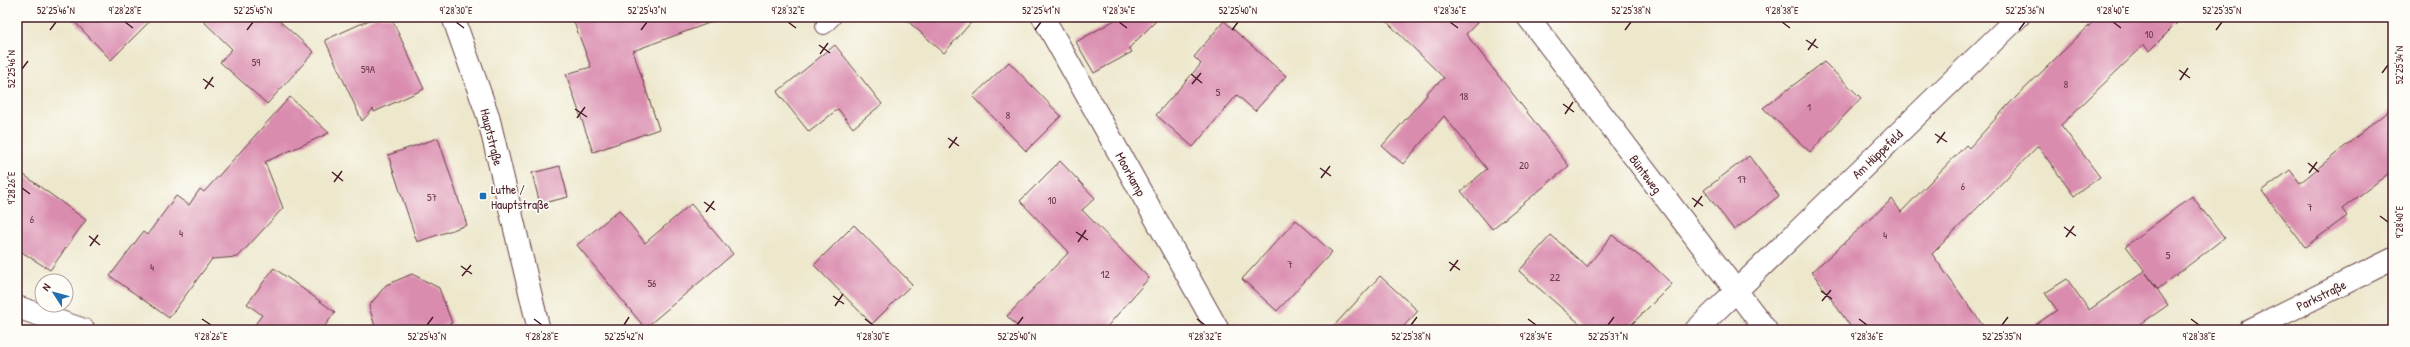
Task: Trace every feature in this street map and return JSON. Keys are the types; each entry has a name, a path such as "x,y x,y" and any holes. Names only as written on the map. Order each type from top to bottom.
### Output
{"street":[{"name":"Hauptstraße","path":"453,17 488,116 538,330"},
{"name":"Moorkamp","path":"1043,17 1218,330"},
{"name":"Bünteweg","path":"1528,17 1766,330"},
{"name":"Am Hüppefeld","path":"1696,330 2018,17"},
{"name":"Parkstraße","path":"2250,330 2393,259"},
{"path":"17,307 84,330"}],"building":[{"path":"70,17 154,17 111,60"},
{"path":"199,17 275,17 314,52 267,104 220,62 232,49"},
{"path":"376,17 391,17 424,89 374,112 373,109 362,121 325,40"},
{"path":"572,17 717,17 717,20 633,51 659,129 593,152 566,74 591,67"},
{"path":"903,17 976,17 944,53"},
{"path":"1120,17 1160,17 1129,48 1132,52 1094,73 1076,42"},
{"path":"1382,17 1483,17 1466,34 1569,166 1492,229 1461,191 1487,169 1444,116 1403,164 1382,146 1427,95 1426,93 1444,78"},
{"path":"2098,17 2183,17 2149,51 2144,45 2061,125 2100,177 2074,196 2038,146 1932,254 1986,330 1853,330 1812,272 1892,199 1901,212 1966,145 1969,148 2008,105"},
{"path":"1224,21 1286,76 1255,111 1237,95 1193,147 1156,115 1201,64 1194,57"},
{"path":"835,45 882,104 853,128 838,109 809,132 777,92"},
{"path":"1009,62 1061,116 1026,151 973,96"},
{"path":"1824,62 1861,98 1810,152 1763,108"},
{"path":"290,97 329,133 265,162 283,208 238,257 212,259 169,318 110,276 143,232 147,235 176,196 189,205 200,189 204,192"},
{"path":"2393,107 2393,170 2342,209 2347,216 2305,247 2262,191 2290,170 2300,183"},
{"path":"438,138 467,225 417,242 388,155"},
{"path":"1749,156 1779,196 1734,230 1704,190"},
{"path":"1060,161 1095,198 1082,210 1149,278 1104,330 1021,330 1007,316 1069,252 1020,201"},
{"path":"560,166 568,197 540,204 532,173"},
{"path":"17,170 86,220 50,270 17,249"},
{"path":"2192,196 2224,238 2158,289 2146,273 2168,305 2132,330 2028,330 2057,310 2045,293 2067,279 2089,310 2145,271 2126,246"},
{"path":"691,204 733,254 645,328 577,245 619,210 645,243"},
{"path":"1296,220 1332,252 1277,311 1242,279"},
{"path":"854,225 912,284 872,324 814,265"},
{"path":"1551,235 1587,267 1612,235 1647,262 1648,261 1672,284 1626,330 1587,330 1519,271"},
{"path":"274,268 335,312 322,330 251,330 262,315 247,304"},
{"path":"412,274 439,288 452,323 430,330 376,330 369,306 386,285"},
{"path":"1380,276 1418,311 1400,330 1330,330"}],"place":[{"name":"Luthe / Hauptstraße","path":"483,196"}]}
